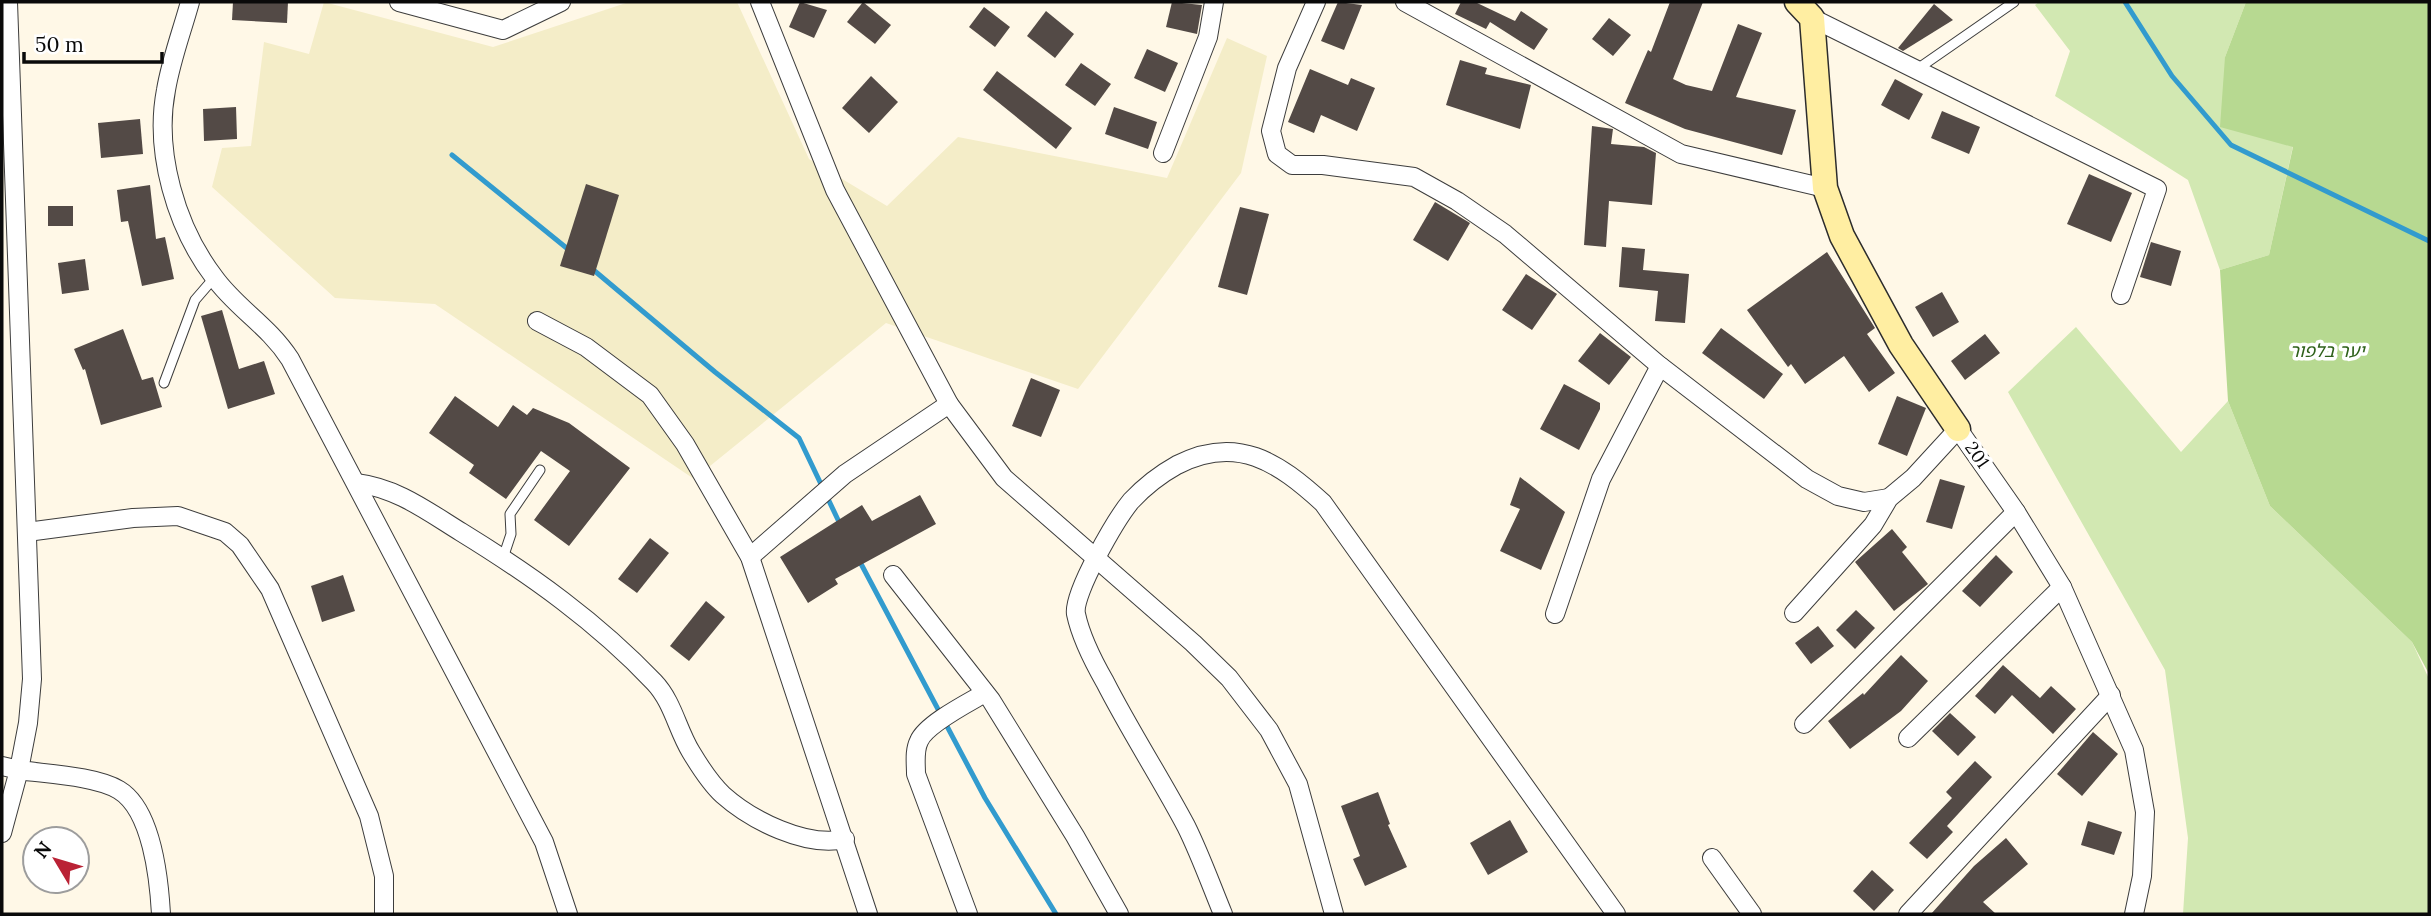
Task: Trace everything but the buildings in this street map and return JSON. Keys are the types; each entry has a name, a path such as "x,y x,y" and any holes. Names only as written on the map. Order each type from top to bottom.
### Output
{"street":[{"path":"2,833 10,768 28,723 32,679 8,2"},
{"path":"190,2 166,90 162,131 165,160 180,212 198,254 214,278 279,341 544,842 568,914"},
{"path":"399,2 503,30 561,2"},
{"path":"760,2 835,190 948,404 1004,478 1194,643 1229,678 1269,730 1298,784 1334,914"},
{"path":"1163,153 1208,37 1214,2"},
{"path":"1316,2 1287,68 1271,131 1277,154 1292,164 1323,164 1414,177 1505,234 1660,366 1807,479 1838,496 1864,502 1889,498"},
{"path":"1405,2 1682,154 1825,188"},
{"path":"1804,10 1915,71 2157,190 2121,295"},
{"name":"201","path":"1804,10 1825,188 1842,236 1901,345 2016,512 2062,587 2134,750 2145,812 2142,876 2134,914"},
{"path":"537,321 586,347 650,395 685,444 750,557 869,914"},
{"path":"1555,614 1601,479 1660,366"},
{"path":"750,557 845,474 948,404"},
{"path":"1794,613 1873,525 1889,498 1913,478 1958,429"},
{"path":"1223,914 1186,827 1127,726 1087,649 1075,611 1082,584 1130,502 1158,475 1188,460 1220,451 1257,455 1293,476 1323,503 1616,914"},
{"path":"356,483 379,486 404,496 539,580 656,684 673,710 690,750 723,795 762,821 799,835 811,839 845,839"},
{"path":"1804,724 2016,512"},
{"path":"27,531 133,517 178,516 225,532 240,545 270,589 369,816 384,876 384,914"},
{"path":"893,575 985,693 1075,836 1118,914"},
{"path":"1908,738 2062,587"},
{"path":"968,914 916,774 915,755 919,740 931,727 985,693"},
{"path":"1908,914 2111,695"},
{"path":"10,768 87,780 119,790 138,808 147,829 161,914"},
{"path":"1712,858 1752,914"}],"lane":[{"path":"1915,71 2014,2"},
{"path":"164,383 195,300 214,278"},
{"path":"503,558 511,534 510,514 540,470"}],"shaded area":[{"path":"324,2 493,47 629,2 737,2 809,159 887,206 958,137 1167,178 1227,38 1267,56 1241,173 1078,389 886,323 694,479 435,304 335,298 212,187 222,148 251,146 264,42 309,54"}],"green space":[{"path":"2039,2 2246,2 2225,57 2293,146 2269,255 2220,270 2188,180 2055,96 2070,51 2035,5"},
{"name":"יער בלפור","path":"2246,2 2429,2 2429,674 2412,642 2270,506 2228,401 2220,270 2269,255 2293,147 2220,127 2225,57"},
{"path":"2076,327 2181,452 2228,401 2270,506 2412,642 2429,679 2429,914 2183,914 2188,838 2165,670 2008,392"}],"waterway":[{"path":"2125,2 2172,76 2231,145 2429,241"},
{"path":"452,155 569,250"},
{"path":"590,267 715,372 799,438 840,524"},
{"path":"859,560 985,798 1056,914"}]}
